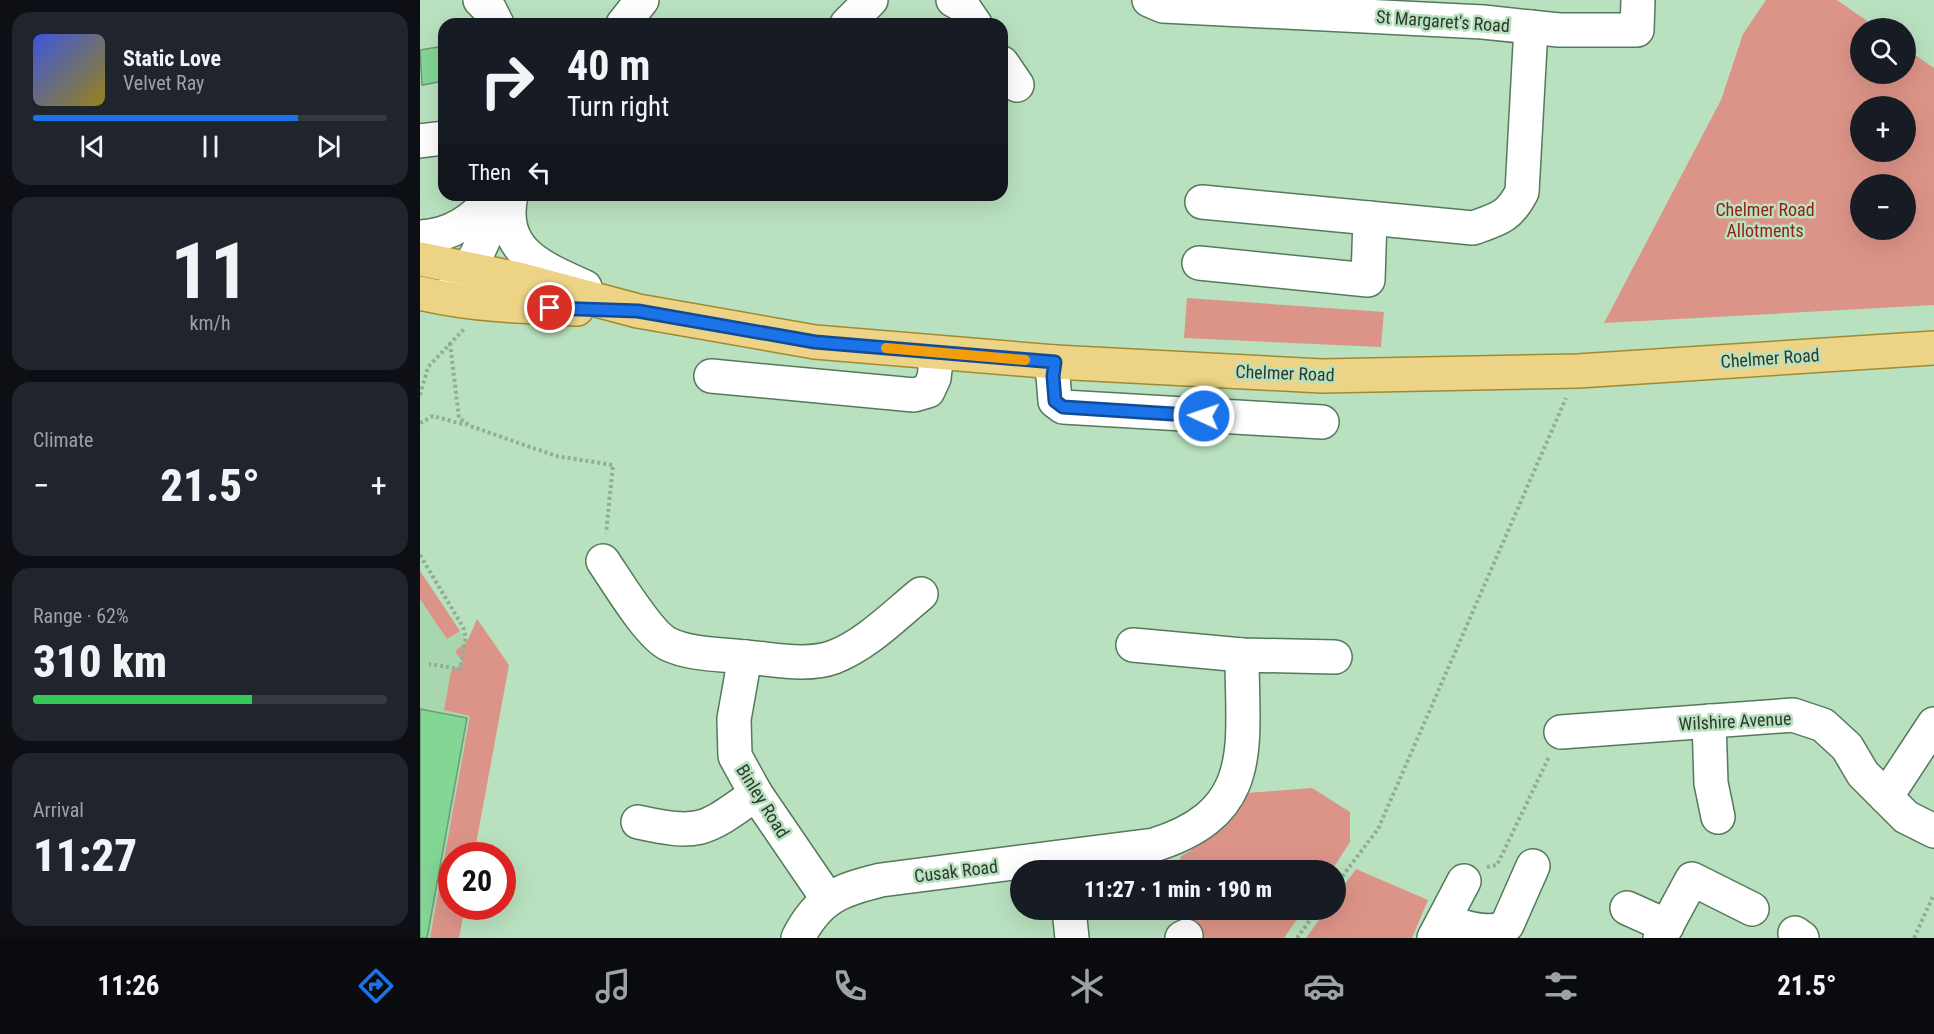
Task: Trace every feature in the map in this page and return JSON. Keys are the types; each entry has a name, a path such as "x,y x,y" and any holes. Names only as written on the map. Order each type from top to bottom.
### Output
{"main road":[{"name":"Chelmer Road","path":"420,259 478,264 638,311 815,342 1055,362 1322,376 1578,371 1934,348"},
{"name":"Chelmer Road","path":"430,296 515,305 638,311"}],"street":[{"path":"480,0 494,18"},
{"path":"628,18 642,0"},
{"path":"853,18 871,0"},
{"path":"953,0 962,5 971,18"},
{"name":"St Margaret's Road","path":"1149,0 1163,6 1485,11 1545,28 1636,30 1638,0"},
{"path":"1202,202 1473,228 1494,221 1513,209 1522,192 1545,28"},
{"path":"420,141 438,139"},
{"path":"420,237 460,227 493,201"},
{"path":"430,296 460,284 478,264 493,201"},
{"path":"510,201 507,214 512,232 520,247 539,266 638,311"},
{"path":"1199,263 1368,280 1370,218"},
{"path":"478,264 493,287 515,305"},
{"path":"711,376 914,395 928,391 934,378 937,353"},
{"path":"1055,362 1053,376 1055,401 1063,407 1322,422"},
{"path":"603,561 649,626 665,643 683,650 745,657 803,661 832,658 857,645 921,594"},
{"path":"1132,645 1242,655 1335,657"},
{"name":"Cusak Road","path":"1083,860 1171,840 1201,825 1218,810 1239,773 1242,752 1242,655"},
{"name":"Binley Road","path":"745,657 734,719 735,756 756,794 827,898"},
{"name":"Wilshire Avenue","path":"1561,732 1792,716 1823,725 1847,747 1863,774 1906,817 1934,831"},
{"path":"1709,722 1711,783 1718,817"},
{"path":"1886,797 1934,724"},
{"path":"638,822 676,831 703,828 756,794"},
{"path":"1464,881 1438,929 1490,932 1501,930 1507,925 1533,866"},
{"name":"Cusak Road","path":"827,898 881,880 1010,869"},
{"path":"1627,908 1663,932 1692,879 1752,909"},
{"path":"798,938 827,898"},
{"path":"1070,920 1072,938"}],"path":[{"path":"420,395 428,367 468,326"},
{"path":"450,343 459,418 470,426"},
{"path":"1346,871 1378,829 1578,371"},
{"path":"420,423 433,416 470,426 556,456 612,465 603,561"},
{"path":"420,555 463,627 466,638 460,669 429,663"},
{"path":"1464,881 1477,869 1497,865 1561,732"},
{"path":"1914,938 1934,894"},
{"path":"1297,938 1310,920"}],"shaded area":[{"path":"420,571 481,662 448,842 438,842 438,895 430,938 420,938"}],"green space":[{"name":"Chelmer Road Allotments","path":"1766,0 1837,0 1863,18 1850,18 1850,84 1916,84 1916,56 1934,68 1934,305 1604,323 1721,100 1743,34"},
{"path":"1187,298 1384,312 1381,347 1184,338"},
{"path":"420,571 460,631 447,639 420,599"},
{"path":"477,619 509,665 476,842 447,842 470,716 444,710 451,671 463,663 455,651 467,642"},
{"path":"1312,788 1350,812 1350,842 1338,860 1180,860 1181,856 1219,829 1234,813 1247,793"},
{"path":"1356,869 1428,900 1412,938 1306,938 1319,920 1346,920 1346,883"},
{"path":"438,894 438,920 462,920 459,938 430,938"},
{"path":"1194,920 1296,920 1284,938 1200,938"}],"building":[{"path":"438,47 438,82 422,85 420,50"},
{"path":"420,709 467,718 444,842 438,842 438,878 427,938 420,938"}],"slow traffic":[{"path":"886,348 1025,360"}],"route":[{"path":"550,308 638,311 815,342 1055,362 1053,376 1055,401 1063,407 1204,416"}]}
